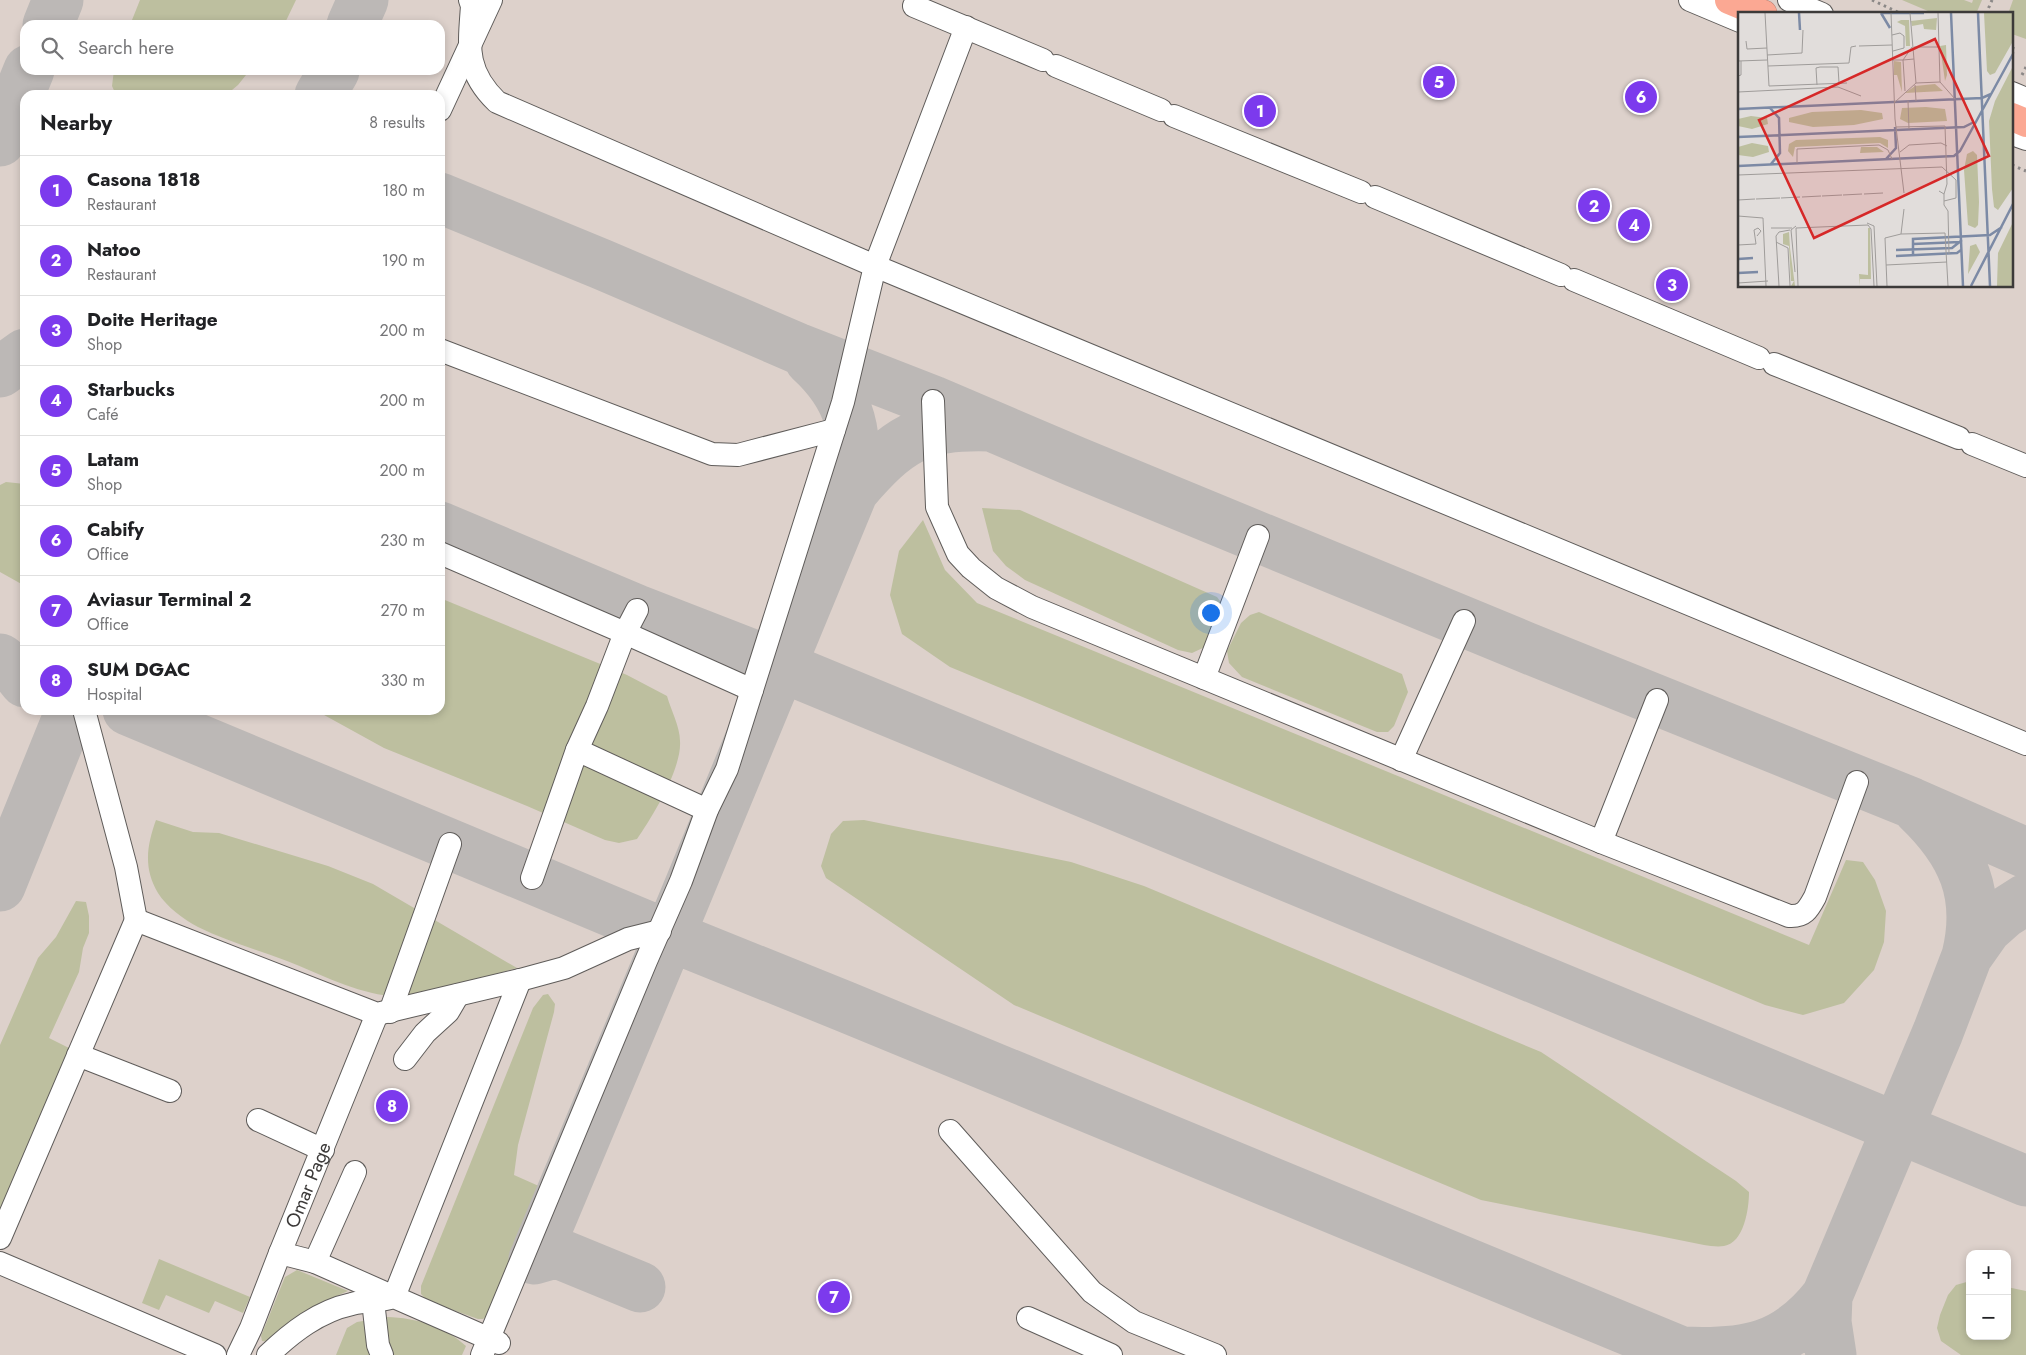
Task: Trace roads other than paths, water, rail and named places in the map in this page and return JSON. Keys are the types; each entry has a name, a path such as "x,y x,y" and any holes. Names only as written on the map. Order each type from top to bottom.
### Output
{"highway":[{"path":"1729,0 1757,12"},
{"path":"2014,118 2026,123"}],"street":[{"path":"470,0 472,6 470,46 475,76 486,92 497,102 875,266 2026,744"},
{"path":"445,99 491,0"},
{"path":"1690,0 1738,20"},
{"path":"1789,0 1817,12"},
{"path":"905,2 1767,361 2026,466"},
{"path":"280,1253 315,1262 384,1299 490,1345 681,882 707,810 727,769 843,402 875,266 966,28"},
{"path":"2014,94 2026,99"},
{"path":"2014,135 2026,139"},
{"path":"445,352 712,454 738,455 834,430"},
{"path":"934,401 937,507 958,554 971,568 996,588 1032,607 1400,760 1789,916 1800,916 1810,907 1857,782"},
{"path":"1204,678 1258,536"},
{"path":"445,555 625,632 752,690"},
{"path":"532,878 577,750 597,706 625,632 637,610"},
{"path":"1400,760 1464,621"},
{"path":"1601,842 1657,700"},
{"path":"0,1238 136,920 126,868 85,715"},
{"path":"577,750 707,810"},
{"name":"Omar Page","path":"238,1355 251,1328 323,1150 383,1013 450,844"},
{"path":"136,920 383,1013 564,968 628,939 660,931"},
{"path":"382,1355 378,1345 384,1299 520,980"},
{"path":"405,1059 425,1033 448,1012 458,995"},
{"path":"78,1054 170,1092"},
{"path":"258,1120 323,1150"},
{"path":"950,1131 1092,1292 1134,1322 1215,1355"},
{"path":"315,1262 355,1172"},
{"path":"0,1263 215,1355"},
{"path":"268,1355 302,1326 326,1313 352,1304 384,1299"},
{"path":"1028,1318 1109,1355"}],"place":[{"name":"Latam","path":"1439,82"},
{"name":"Cabify","path":"1641,97"},
{"name":"Casona 1818","path":"1260,111"},
{"name":"Natoo","path":"1594,206"},
{"name":"Starbucks","path":"1634,225"},
{"name":"Doite Heritage","path":"1672,285"},
{"name":"SUM DGAC","path":"392,1106"},
{"name":"Aviasur Terminal 2","path":"834,1297"}]}
